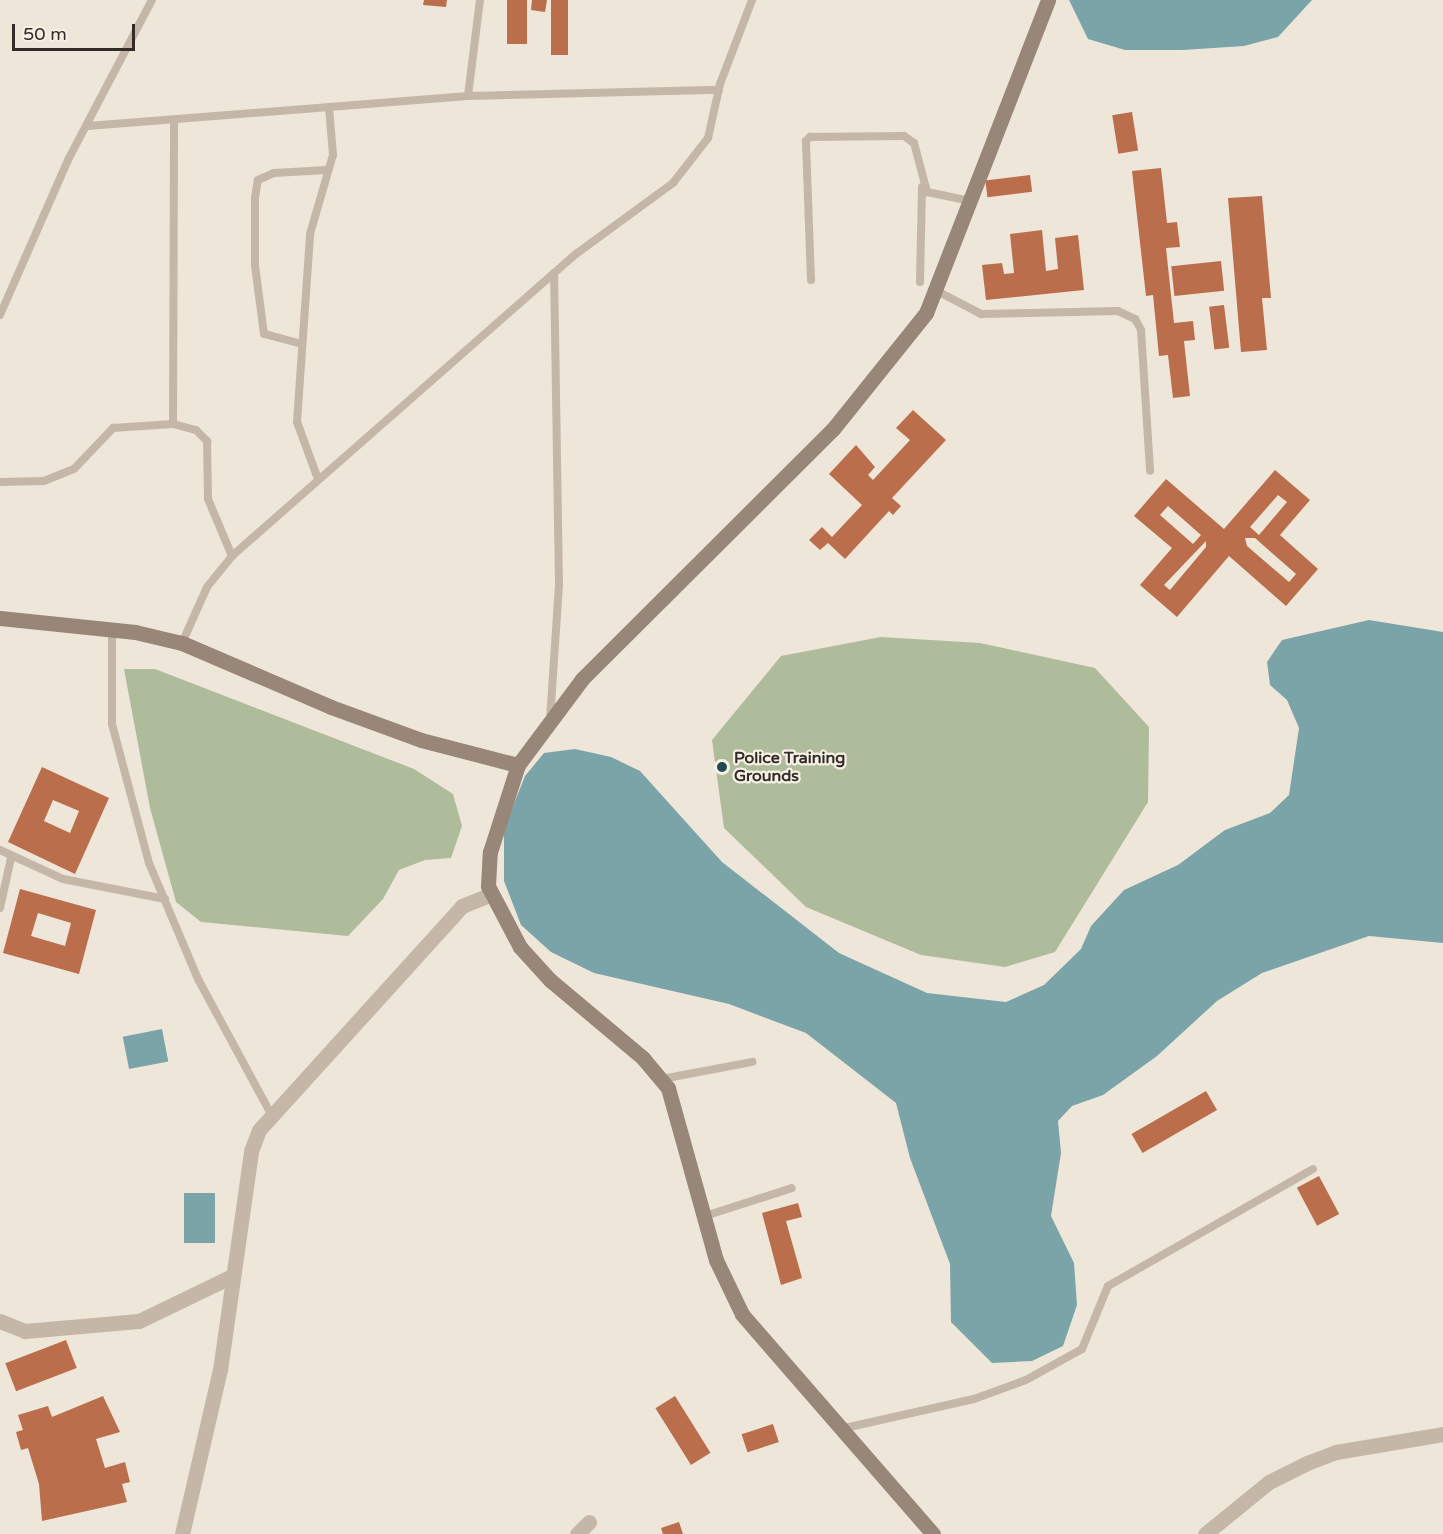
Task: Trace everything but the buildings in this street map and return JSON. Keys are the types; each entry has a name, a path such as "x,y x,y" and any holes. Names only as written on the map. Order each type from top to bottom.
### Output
{"street":[{"path":"933,1534 845,1428 742,1314 722,1279 705,1216 662,1079 542,971 507,928 492,894 490,852 518,765 582,680 832,429 909,337 937,291 1048,0"},
{"path":"0,618 112,629 182,643 351,714 518,765"},
{"path":"182,1534 220,1370 251,1151 270,1112 462,906 492,894"},
{"path":"0,1321 25,1331 139,1321 232,1276"},
{"path":"1205,1534 1269,1482 1307,1463 1336,1452 1443,1434"},
{"path":"577,1534 589,1522"}],"lane":[{"path":"0,315 3,300 152,0"},
{"path":"468,96 480,0"},
{"path":"182,643 207,587 232,556 554,273 673,183 708,138 719,90 752,0"},
{"path":"88,126 468,96 719,90"},
{"path":"318,479 297,422 309,234 333,155 329,107"},
{"path":"173,424 174,120"},
{"path":"811,280 807,138 904,136 914,143 922,187 920,282"},
{"path":"302,344 264,333 255,266 258,180 274,173 327,170"},
{"path":"922,187 937,198 970,201"},
{"path":"550,721 559,585 554,273"},
{"path":"937,291 981,314 1118,311 1135,320 1141,330 1150,471"},
{"path":"0,482 44,481 75,469 113,428 173,424 205,437 208,499 232,556"},
{"path":"112,629 112,724 143,842 165,899 239,1062 270,1112"},
{"path":"0,850 11,858 63,879 165,899"},
{"path":"0,908 11,858"},
{"path":"662,1079 752,1062"},
{"path":"845,1428 974,1399 1026,1380 1082,1349 1108,1286 1313,1169"},
{"path":"705,1216 792,1188"}],"green space":[{"path":"881,637 980,643 1095,668 1149,727 1148,802 1055,952 1005,967 921,955 806,907 724,828 712,740 781,656"},
{"path":"124,669 155,669 414,769 453,794 462,826 451,858 425,860 399,870 383,899 348,936 201,922 176,902 150,808"}],"water":[{"path":"1069,0 1312,0 1278,37 1244,46 1183,50 1125,50 1088,39"},
{"path":"1369,620 1443,632 1443,943 1369,936 1262,973 1217,1001 1157,1056 1103,1095 1072,1106 1058,1121 1061,1153 1051,1216 1074,1263 1077,1305 1063,1346 1032,1361 992,1363 951,1322 950,1264 910,1158 896,1103 806,1033 729,1004 594,973 551,952 521,925 504,881 504,829 525,776 544,753 575,749 611,757 640,771 722,862 839,953 927,993 1006,1002 1044,985 1081,949 1091,926 1124,890 1178,865 1225,830 1270,813 1289,795 1299,728 1287,700 1270,685 1267,662 1282,640"},
{"path":"162,1029 168,1061 129,1069 123,1037"},
{"path":"184,1193 215,1193 215,1243 184,1243"}],"place":[{"name":"Police Training Grounds","path":"722,767"}]}
